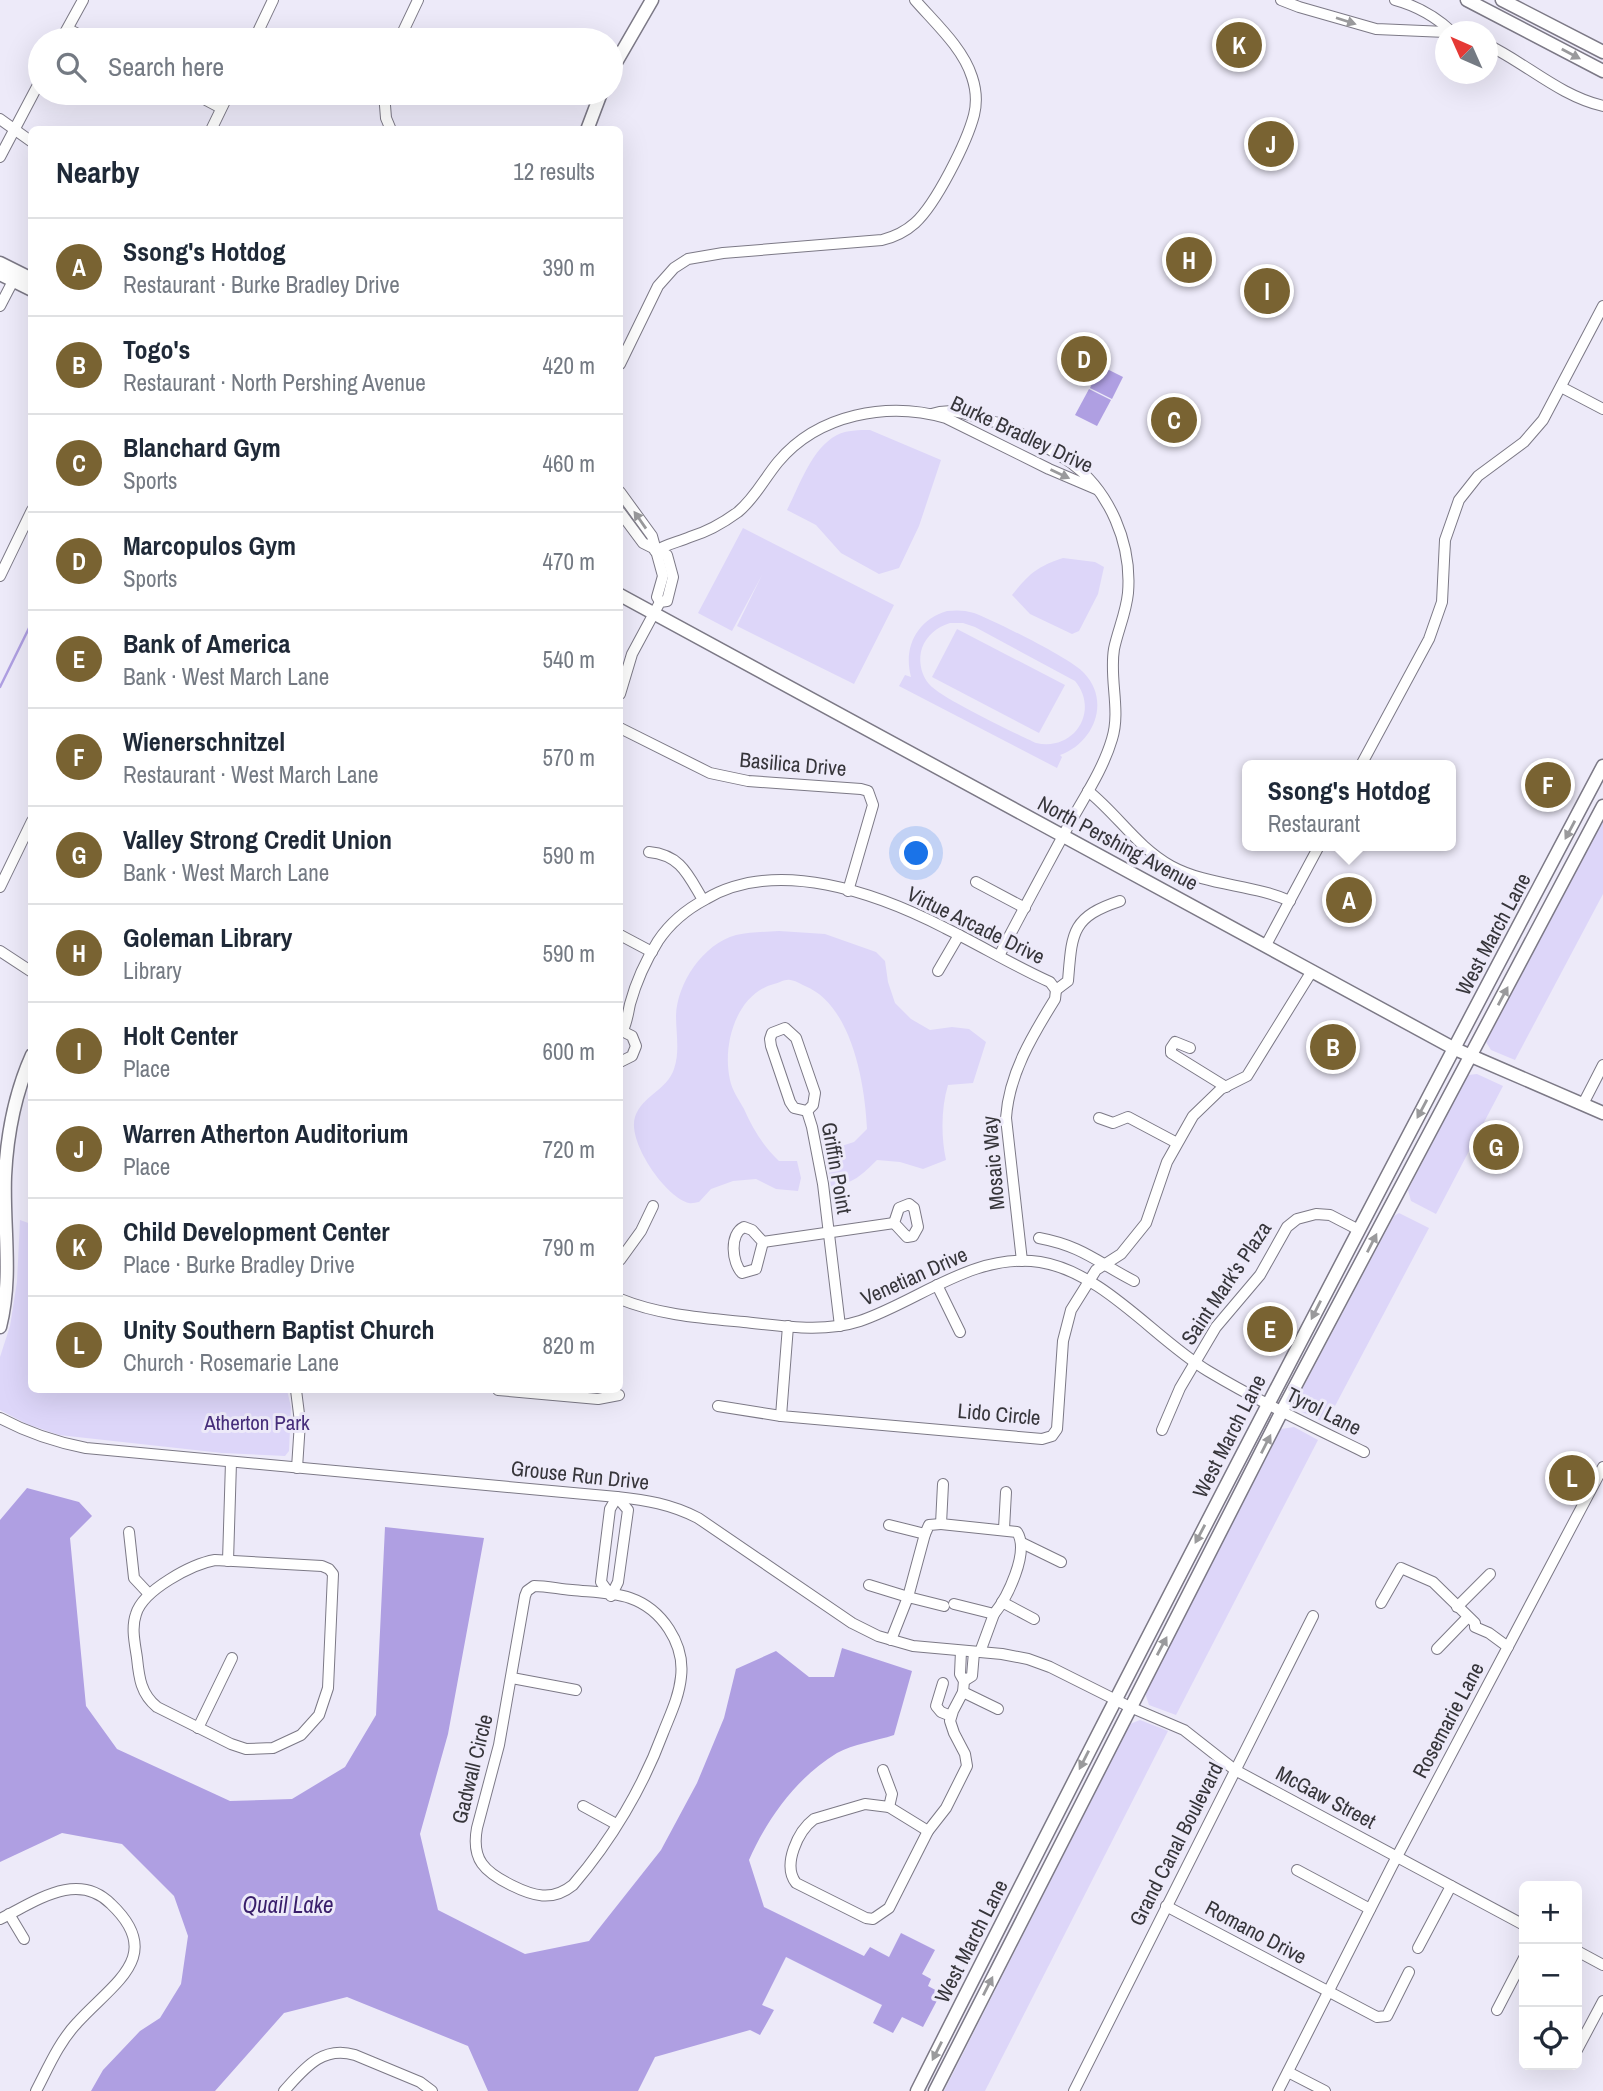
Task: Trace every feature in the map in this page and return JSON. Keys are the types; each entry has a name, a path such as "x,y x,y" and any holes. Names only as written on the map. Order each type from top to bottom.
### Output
{"main road":[{"path":"623,50 652,0"},
{"path":"1467,0 1603,71"},
{"path":"1502,0 1603,51"},
{"path":"1491,12 1500,11 1547,36 1565,32"},
{"path":"589,126 596,105"},
{"path":"0,263 28,277"},
{"path":"0,274 28,288"},
{"name":"North Pershing Avenue","path":"623,596 657,607 1063,835 1455,1049 1603,1113"},
{"name":"West March Lane","path":"917,2091 1114,1699 1357,1229 1603,766"},
{"name":"West March Lane","path":"935,2091 1282,1411 1603,806"},
{"path":"0,1327 7,1286 5,1136 28,1066"}],"street":[{"path":"69,28 83,0"},
{"path":"259,28 272,0"},
{"path":"405,28 418,0"},
{"path":"623,359 658,286 679,264 707,254 882,240 905,231 929,208 968,132 974,117 976,97 967,64 915,0"},
{"path":"1281,0 1376,29 1435,32"},
{"path":"1395,0 1417,7 1440,21"},
{"path":"1498,50 1571,95 1603,106"},
{"path":"0,157 28,104"},
{"path":"213,126 221,107 217,105"},
{"path":"385,105 389,126"},
{"path":"0,119 28,139"},
{"path":"0,306 13,281"},
{"path":"1364,760 1429,639 1438,617 1444,585 1445,540 1459,500 1478,476 1513,451 1543,420 1603,306"},
{"path":"1561,387 1603,409"},
{"name":"Burke Bradley Drive","path":"932,414 954,410 1000,423 1071,463 1096,489 1112,512 1121,533 1129,580 1125,614 1113,660 1113,734 1088,791 999,956"},
{"name":"Burke Bradley Drive","path":"655,551 710,530 726,520 745,505 791,449 824,427 863,413 892,411 932,414 956,422 1049,469 1096,489"},
{"path":"623,496 652,537 663,576 657,607 632,654 623,684"},
{"path":"623,516 643,543 655,551"},
{"path":"0,576 28,518"},
{"name":"Basilica Drive","path":"623,730 710,773 748,781 868,791 873,805 848,891"},
{"path":"1088,791 1108,808 1130,835 1148,851 1172,866 1214,881 1264,890 1290,901"},
{"path":"0,887 27,840"},
{"path":"1266,945 1316,851"},
{"path":"649,852 659,853 677,862 703,900"},
{"name":"Virtue Arcade Drive","path":"623,1024 652,952 659,939 676,920 703,900 727,888 759,880 807,881 848,891 918,915 1050,982 1056,990"},
{"path":"976,881 1024,908"},
{"name":"Mosaic Way","path":"1022,1261 1006,1118 1007,1100 1018,1066 1055,999 1056,990 1068,981 1070,958 1079,923 1098,908 1120,901"},
{"path":"938,971 958,934"},
{"path":"623,937 652,952"},
{"path":"0,951 28,969"},
{"name":"Lido Circle","path":"718,1406 781,1416 1047,1439 1055,1434 1064,1330 1071,1310 1087,1281 1097,1270 1121,1254 1146,1223 1167,1162 1194,1116 1226,1087 1247,1076 1312,971"},
{"name":"Griffin Point","path":"807,1111 794,1108 790,1102 770,1039 772,1033 779,1029 785,1028 796,1038 815,1099 807,1111 823,1184 840,1326"},
{"name":"Virtue Arcade Drive","path":"623,1031 632,1036 636,1046 632,1056 623,1060"},
{"path":"1190,1048 1175,1042 1171,1053 1226,1087"},
{"path":"1583,1104 1603,1065"},
{"path":"1099,1118 1113,1123 1128,1117 1177,1143"},
{"path":"623,1256 653,1206"},
{"name":"Saint Mark's Plaza","path":"1162,1430 1171,1405 1216,1327 1260,1275 1284,1231 1292,1222 1309,1214 1323,1214 1357,1229"},
{"name":"Griffin Point","path":"763,1242 894,1223"},
{"name":"Griffin Point","path":"744,1227 752,1230 763,1242 756,1269 742,1273 737,1269 734,1236 737,1230 744,1227"},
{"path":"1039,1238 1067,1243 1134,1281"},
{"name":"Venetian Drive","path":"623,1300 660,1312 686,1316 808,1328 840,1326 880,1313 937,1285 985,1266 1022,1261 1050,1264 1075,1273 1196,1363 1268,1404"},
{"path":"937,1285 960,1332"},
{"path":"781,1416 788,1326"},
{"path":"296,1393 300,1422 297,1468"},
{"path":"576,1393 597,1399 619,1395"},
{"name":"Tyrol Lane","path":"1268,1404 1364,1452"},
{"name":"Grouse Run Drive","path":"0,1418 24,1431 68,1445 656,1502 694,1516 852,1623 891,1640 913,1646 1028,1659 1114,1699"},
{"path":"228,1561 232,1462"},
{"name":"Rosemarie Lane","path":"1278,2091 1397,1857 1603,1467"},
{"path":"941,1524 943,1484"},
{"path":"1004,1529 1006,1492"},
{"path":"617,1497 628,1510 618,1582 611,1596 601,1582 610,1509 617,1497"},
{"path":"888,1525 925,1534"},
{"path":"891,1640 908,1597 929,1525 1017,1532 1022,1543 1019,1563 977,1652 972,1675 964,1681"},
{"path":"129,1532 134,1578 149,1594"},
{"path":"1022,1543 1061,1562"},
{"path":"215,1560 228,1561 322,1566 329,1569 334,1578 328,1688 323,1707 314,1723 301,1735 282,1745 246,1749 231,1744 157,1707 147,1698 141,1686 134,1622 137,1609 149,1594 198,1564 215,1560"},
{"path":"1381,1603 1401,1568 1433,1582 1475,1627 1489,1633 1508,1647"},
{"path":"1457,1607 1490,1574"},
{"path":"869,1585 908,1597 994,1614"},
{"name":"Gadwall Circle","path":"541,1586 632,1599 660,1618 676,1642 681,1670 678,1692 660,1742 642,1780 616,1824 573,1885 552,1896 524,1892 495,1877 482,1864 477,1853 475,1838 499,1745 512,1678 525,1596 530,1588 541,1586"},
{"path":"1002,1602 1034,1619"},
{"name":"Grand Canal Boulevard","path":"1074,2091 1313,1616"},
{"path":"1437,1649 1471,1620"},
{"path":"928,1831 889,1807 865,1804 814,1819 799,1839 789,1866 793,1880 866,1918 873,1919 889,1908 928,1831 946,1808 967,1766 965,1754 950,1721 963,1692 964,1681 960,1674 961,1651"},
{"path":"198,1728 232,1658"},
{"path":"512,1678 576,1690"},
{"path":"943,1683 936,1706 941,1712 951,1716"},
{"path":"963,1692 998,1709"},
{"name":"McGaw Street","path":"1114,1699 1184,1730 1235,1770 1519,1922"},
{"path":"883,1770 892,1794 889,1807"},
{"path":"583,1806 616,1824"},
{"path":"1297,1870 1370,1909"},
{"path":"1418,1948 1451,1886"},
{"path":"24,1939 5,1916 62,1890 76,1887 102,1895 122,1914 134,1937 134,1959 126,1973 68,2033 36,2091"},
{"name":"Romano Drive","path":"1166,1906 1329,1992"},
{"path":"1582,1954 1603,1965"},
{"path":"1497,2010 1519,1968"},
{"path":"1329,1992 1377,2017 1387,2016 1409,1972"},
{"path":"1582,2041 1603,2001"},
{"path":"285,2091 319,2057 343,2052 355,2054 420,2082 432,2091"},
{"path":"1288,2072 1325,2091"}],"green space":[{"path":"870,430 941,460 919,526 899,568 879,574 841,553 816,525 787,510 807,468 828,441 845,432"},
{"path":"743,528 894,605 854,684 737,626 762,575 732,631 698,613"},
{"path":"1063,558 1095,562 1104,567 1098,594 1079,631 1072,634 1030,614 1012,595 1034,572"},
{"path":"954,610 974,613 1049,650 1084,673 1096,696 1095,720 1082,741 1060,755 1062,757 1057,768 899,686 905,675 911,677 909,655 915,636 920,628 937,615","holes":["950,623 963,623 1075,681 1085,705 1084,716 1072,735 1050,744 1036,743 963,707 929,684 920,662 924,643 941,627"]},
{"path":"957,629 1065,685 1039,733 932,677"},
{"path":"1603,821 1603,894 1515,1060 1491,1050 1486,1042"},
{"path":"779,931 825,934 876,952 885,961 895,1003 911,1019 930,1030 952,1027 969,1029 986,1042 973,1083 948,1085 942,1122 946,1160 923,1169 900,1162 877,1160 851,1181 831,1186 826,1151 854,1142 867,1129 859,1069 845,1028 821,996 792,980 774,984 750,998 741,1010 730,1037 728,1066 734,1091 763,1143 779,1161 797,1161 801,1178 798,1191 776,1189 756,1179 733,1181 711,1189 699,1202 689,1203 669,1190 650,1167 637,1140 635,1117 674,1069 678,1003 694,966 713,947 736,935"},
{"path":"1477,1074 1503,1086 1436,1214 1411,1201 1408,1190 1468,1075"},
{"path":"1399,1213 1429,1228 1326,1423 1302,1412 1296,1403 1297,1399 1394,1216"},
{"name":"Atherton Park","path":"20,1220 28,1223 28,1393 288,1393 291,1407 289,1451 285,1456 222,1453 59,1435 27,1424 0,1410 0,1357 10,1326 17,1282"},
{"path":"1294,1427 1318,1440 1176,1715 1149,1705 1145,1693 1281,1429"},
{"path":"1140,1720 1168,1731 985,2091 944,2091 1130,1724"}],"water":[{"path":"1101,366 1123,377 1112,399 1090,388"},
{"path":"1089,389 1111,400 1097,426 1075,415"},
{"name":"Quail Lake","path":"27,1488 79,1502 92,1516 70,1538 86,1706 117,1749 230,1801 292,1799 345,1767 376,1715 385,1527 484,1538 448,1734 420,1834 438,1910 525,1954 589,1941 661,1850 697,1783 724,1718 736,1669 776,1651 809,1677 834,1677 842,1648 912,1671 894,1735 843,1750 809,1774 774,1814 749,1860 764,1907 864,1956 870,1947 889,1957 901,1933 935,1950 922,1974 931,1979 928,1986 941,1993 923,2027 902,2017 893,2033 873,2023 882,2005 786,1957 762,2005 774,2010 760,2035 750,2030 655,2057 638,2091 488,2091 468,2046 347,1997 284,2013 215,2091 91,2091 103,2070 140,2031 160,2018 181,1984 188,1936 174,1896 122,1844 62,1833 0,1862 0,1520"}],"waterway":[{"path":"0,687 28,630"}],"place":[{"name":"Child Development Center","path":"1239,45"},
{"name":"Warren Atherton Auditorium","path":"1271,144"},
{"name":"Goleman Library","path":"1189,260"},
{"name":"Holt Center","path":"1267,291"},
{"name":"Marcopulos Gym","path":"1084,359"},
{"name":"Blanchard Gym","path":"1174,420"},
{"name":"Wienerschnitzel","path":"1548,785"},
{"name":"Ssong's Hotdog","path":"1349,900"},
{"name":"Togo's","path":"1333,1047"},
{"name":"Valley Strong Credit Union","path":"1496,1147"},
{"name":"Bank of America","path":"1270,1329"},
{"name":"Unity Southern Baptist Church","path":"1572,1478"}]}
